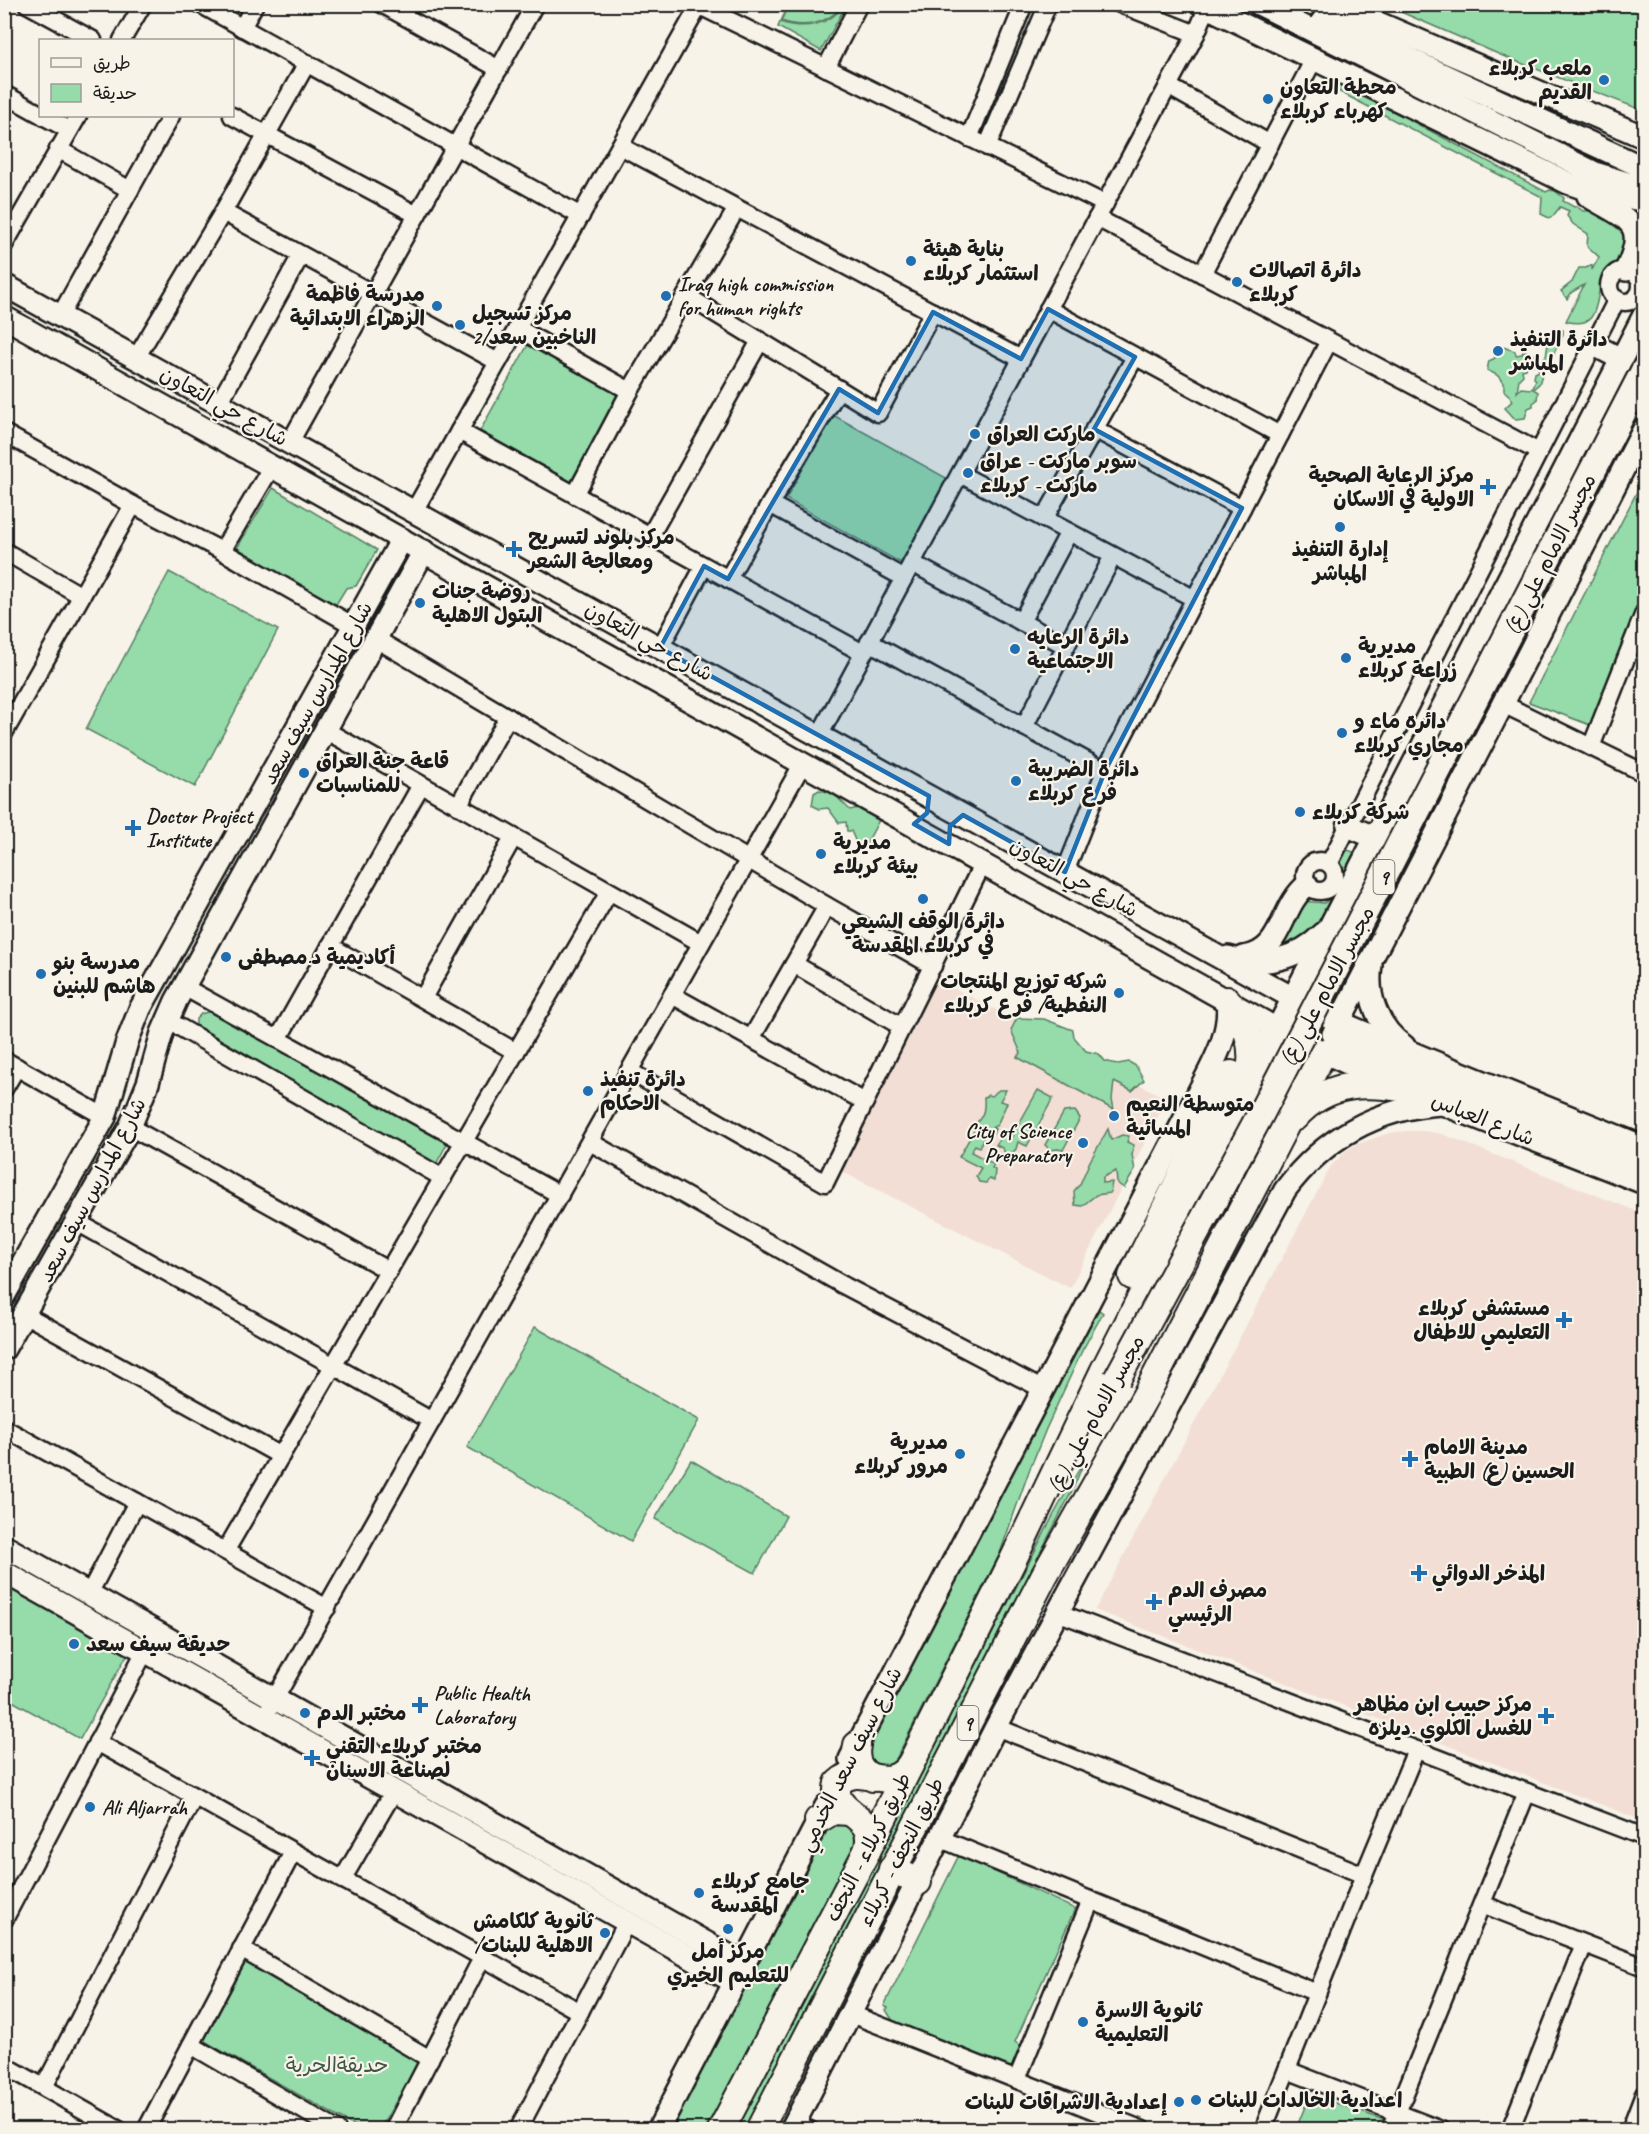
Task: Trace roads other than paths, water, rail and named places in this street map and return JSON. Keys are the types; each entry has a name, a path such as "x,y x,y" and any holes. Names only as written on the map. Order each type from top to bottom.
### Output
{"highway":[{"name":"مجسر الامام علي (ع)","path":"1044,1576 1100,1447 1125,1382 1644,371"},
{"name":"مجسر الامام علي (ع)","path":"1012,1562 1125,1382 1405,870 1644,404"},
{"path":"1012,1562 1220,1139 1238,1083 1250,1071 1251,1049 1241,1017 1227,1000"},
{"path":"1045,1493 1059,1436 1089,1363 1238,1083 1277,1029"},
{"path":"1044,1576 1146,1395 1282,1133 1334,1039 1596,1149 1644,1165"},
{"path":"1282,1133 1307,1105 1342,1088 1367,1084 1412,1090"},
{"path":"1220,1139 1267,1162"},
{"name":"طريق كربلاء - النجف","path":"721,2130 867,1851 1012,1562"},
{"name":"طريق النجف - كربلاء","path":"759,2130 1044,1576"},
{"path":"857,1746 858,1765 864,1773 873,1778"},
{"path":"867,1851 869,1835 866,1825 838,1800 838,1783 854,1774 883,1780 894,1778 910,1765"},
{"path":"818,1820 832,1811 850,1812"},
{"path":"892,1869 918,1882"}],"main road":[{"path":"1259,4 1595,173 1627,183 1644,184"},
{"path":"1274,4 1384,47 1644,168"},
{"path":"1329,4 1373,12 1644,137"},
{"path":"1204,6 1568,183 1590,191 1644,200"},
{"path":"1568,183 1627,220 1634,227 1637,241 1626,270"},
{"path":"1590,191 1644,223"},
{"name":"شارع حي التعاون","path":"4,285 1293,998 1334,1039"},
{"path":"1277,1029 1644,315"},
{"name":"شارع حي التعاون","path":"4,317 1277,1029 1334,1039"},
{"path":"1594,345 1621,359"},
{"path":"1422,1058 1334,1039 1376,951 1644,429"},
{"path":"324,495 337,485 339,474 337,469"},
{"path":"352,511 356,495 369,487"},
{"name":"شارع المدارس سيف سعد","path":"4,1296 105,1117 140,1009 402,539"},
{"name":"شارع المدارس سيف سعد","path":"4,1348 130,1127 148,1083 167,1020 184,987 424,551"},
{"path":"1488,622 1493,639 1507,650 1525,650 1533,646"},
{"path":"1467,661 1484,658 1499,664 1506,669 1513,684"},
{"path":"280,759 285,770 295,775 301,774"},
{"path":"265,787 281,789 287,799"},
{"path":"914,824 927,813 929,807 927,796"},
{"path":"949,844 950,826 958,818 964,816"},
{"path":"1348,826 1376,838"},
{"path":"1234,958 1251,956 1268,948 1297,894 1307,885"},
{"path":"1205,949 1234,958 1260,962 1285,957 1309,946 1332,923"},
{"path":"1376,951 1371,969 1370,987 1377,1015 1393,1038 1422,1058"},
{"name":"شارع سيف سعد الخدمي","path":"658,2130 1195,1099 1222,1044 1228,1014 1227,1000"},
{"name":"شارع العباس","path":"1334,1039 1412,1090 1644,1183"},
{"name":"شارع العباس","path":"1422,1058 1644,1147"},
{"path":"799,2127 851,2014 996,1727 1285,1190 1324,1148 1361,1124 1401,1109 1444,1104"},
{"path":"4,1546 744,1964"},
{"path":"4,1572 734,1982"}],"street":[{"path":"27,4 91,39"},
{"path":"123,39 143,4"},
{"path":"200,4 581,216"},
{"path":"242,28 255,4"},
{"path":"382,4 499,69"},
{"path":"290,442 534,4"},
{"path":"826,68 859,4"},
{"path":"969,138 1024,4"},
{"path":"987,147 1048,4"},
{"path":"1120,4 1196,34"},
{"path":"414,511 621,146 698,5 987,147 1101,211 1202,274 1539,452"},
{"path":"819,736 1196,34 1204,6"},
{"path":"1202,274 1314,59"},
{"path":"136,357 223,212 307,63"},
{"path":"1168,86 1270,144"},
{"path":"4,94 39,113"},
{"path":"46,117 69,130"},
{"path":"4,245 77,117"},
{"path":"60,316 170,117"},
{"path":"234,117 417,215"},
{"path":"621,146 1021,359"},
{"path":"58,149 130,190"},
{"path":"575,495 630,392 737,208"},
{"path":"223,212 498,362"},
{"path":"219,403 301,255"},
{"path":"1626,270 1632,272 1639,279 1640,288 1635,297 1626,301 1617,299 1610,291 1610,280 1616,272 1626,270"},
{"path":"687,296 878,412 933,312"},
{"path":"1307,885 1304,873 1310,864 1319,861 1329,864 1617,299"},
{"path":"1048,309 1280,435"},
{"path":"518,328 630,392"},
{"path":"1065,872 1105,771 1329,340"},
{"path":"651,536 760,341"},
{"path":"1044,519 1135,357"},
{"path":"728,579 839,389"},
{"path":"1094,429 1242,508"},
{"path":"459,431 728,579 1024,727 1105,771"},
{"path":"4,433 133,505 222,551 354,626"},
{"path":"222,551 272,466"},
{"path":"960,474 1195,599"},
{"path":"770,504 1021,622 1066,646"},
{"path":"4,732 133,505"},
{"path":"1021,622 1069,532"},
{"path":"4,551 80,595"},
{"path":"1024,727 1113,556"},
{"path":"660,648 704,566"},
{"path":"1591,747 1644,613"},
{"path":"375,639 827,906 933,966"},
{"path":"1503,704 1644,773"},
{"path":"458,806 508,717"},
{"path":"325,730 701,943"},
{"path":"264,1718 803,763"},
{"path":"278,1039 421,785"},
{"path":"423,998 513,838"},
{"path":"629,1071 825,1184 983,863"},
{"path":"226,1550 609,892"},
{"path":"751,1039 827,906"},
{"path":"330,946 516,1052"},
{"path":"794,964 902,1027"},
{"path":"184,987 560,1195"},
{"path":"672,995 865,1102"},
{"path":"167,1020 443,1178"},
{"path":"4,1089 11,1063 105,1117"},
{"path":"130,1127 389,1271"},
{"path":"590,1142 843,1285 1042,1389"},
{"path":"77,1222 432,1421"},
{"path":"24,1314 281,1456"},
{"path":"4,1428 327,1608"},
{"path":"89,1594 137,1502"},
{"path":"1057,1612 1644,1837"},
{"path":"4,1920 145,1651"},
{"path":"996,1727 1364,1875"},
{"path":"97,1742 580,2012"},
{"path":"1263,2130 1416,1750"},
{"path":"342,1880 394,1791"},
{"path":"1390,2130 1527,1792"},
{"path":"44,2087 194,1797"},
{"path":"941,1839 1317,1993"},
{"path":"146,2130 293,1852"},
{"path":"1017,2079 1091,1900"},
{"path":"1482,1904 1644,1967"},
{"path":"518,2130 627,1922"},
{"path":"1510,2130 1584,1944"},
{"path":"241,1949 430,2059"},
{"path":"393,2130 482,1958"},
{"path":"851,2014 1143,2130"},
{"path":"191,2045 338,2130"},
{"path":"4,2065 119,2130"},
{"path":"1287,2070 1398,2111 1441,2130"},
{"path":"1630,2130 1644,2093"}],"place":[{"name":"ملعب كربلاء القديم","path":"1604,80"},
{"name":"محطة التعاون كهرباء كربلاء","path":"1268,99"},
{"name":"بناية هيئة استثمار كربلاء","path":"911,261"},
{"name":"دائرة اتصالات كربلاء","path":"1237,282"},
{"name":"Iraq high commission for human rights","path":"666,296"},
{"name":"مدرسة فاطمة الزهراء الابتدائية","path":"437,306"},
{"name":"مركز تسجيل الناخبين سعد/2","path":"460,325"},
{"name":"دائرة التنفيذ المباشر","path":"1498,351"},
{"name":"ماركت العراق","path":"975,434"},
{"name":"سوبر ماركت - عراق ماركت - كربلاء","path":"968,473"},
{"name":"مركز الرعاية الصحية الاولية في الاسكان","path":"1488,487"},
{"name":"إدارة التنفيذ المباشر","path":"1340,527"},
{"name":"مركز بلوند لتسريح ومعالجة الشعر","path":"514,549"},
{"name":"روضة جنات البتول الاهلية","path":"420,603"},
{"name":"دائرة الرعايه الاجتماعية","path":"1015,649"},
{"name":"مديرية زراعة كربلاء","path":"1346,658"},
{"name":"دائره ماء و مجاري كربلاء","path":"1342,733"},
{"name":"قاعة جنة العراق للمناسبات","path":"304,773"},
{"name":"دائرة الضريبة فرع كربلاء","path":"1016,781"},
{"name":"شركة كربلاء","path":"1300,812"},
{"name":"Doctor Project Institute","path":"133,828"},
{"name":"مديرية بيئة كربلاء","path":"821,854"},
{"name":"دائرة الوقف الشيعي في كربلاء المقدسة","path":"923,899"},
{"name":"أكاديمية د.مصطفى","path":"226,957"},
{"name":"مدرسة بنو هاشم للبنين","path":"41,974"},
{"name":"شركه توزيع المنتجات النفطية/ فرع كربلاء","path":"1119,993"},
{"name":"دائرة تنفيذ الاحكام","path":"588,1091"},
{"name":"متوسطة النعيم المسائية","path":"1114,1116"},
{"name":"City of Science Preparatory","path":"1083,1143"},
{"name":"مستشفى كربلاء التعليمي للاطفال","path":"1564,1320"},
{"name":"مديرية مرور كربلاء","path":"960,1454"},
{"name":"مدينة الامام الحسين (ع) الطبية","path":"1410,1459"},
{"name":"المذخر الدوائي","path":"1419,1573"},
{"name":"مصرف الدم الرئيسي","path":"1154,1602"},
{"name":"حديقة سيف سعد","path":"74,1644"},
{"name":"Public Health Laboratory","path":"420,1705"},
{"name":"مختبر الدم","path":"305,1713"},
{"name":"مركز حبيب ابن مظاهر للغسل الكلوي .ديلزه","path":"1546,1716"},
{"name":"مختبر كربلاء التقني لصناعة الاسنان","path":"312,1758"},
{"name":"Ali Aljarrah","path":"90,1807"},
{"name":"جامع كربلاء المقدسة","path":"699,1893"},
{"name":"مركز أمل للتعليم الخيري","path":"728,1929"},
{"name":"ثانوية كلكامش /الاهلية للبنات","path":"605,1933"},
{"name":"ثانوية الاسرة التعليمية","path":"1083,2022"},
{"name":"اعدادية الخالدات للبنات","path":"1196,2100"},
{"name":"إعدادية الاشراقات للبنات","path":"1179,2102"}],"park label":[{"name":"حديقةالحرية","path":"337,2065"}]}
